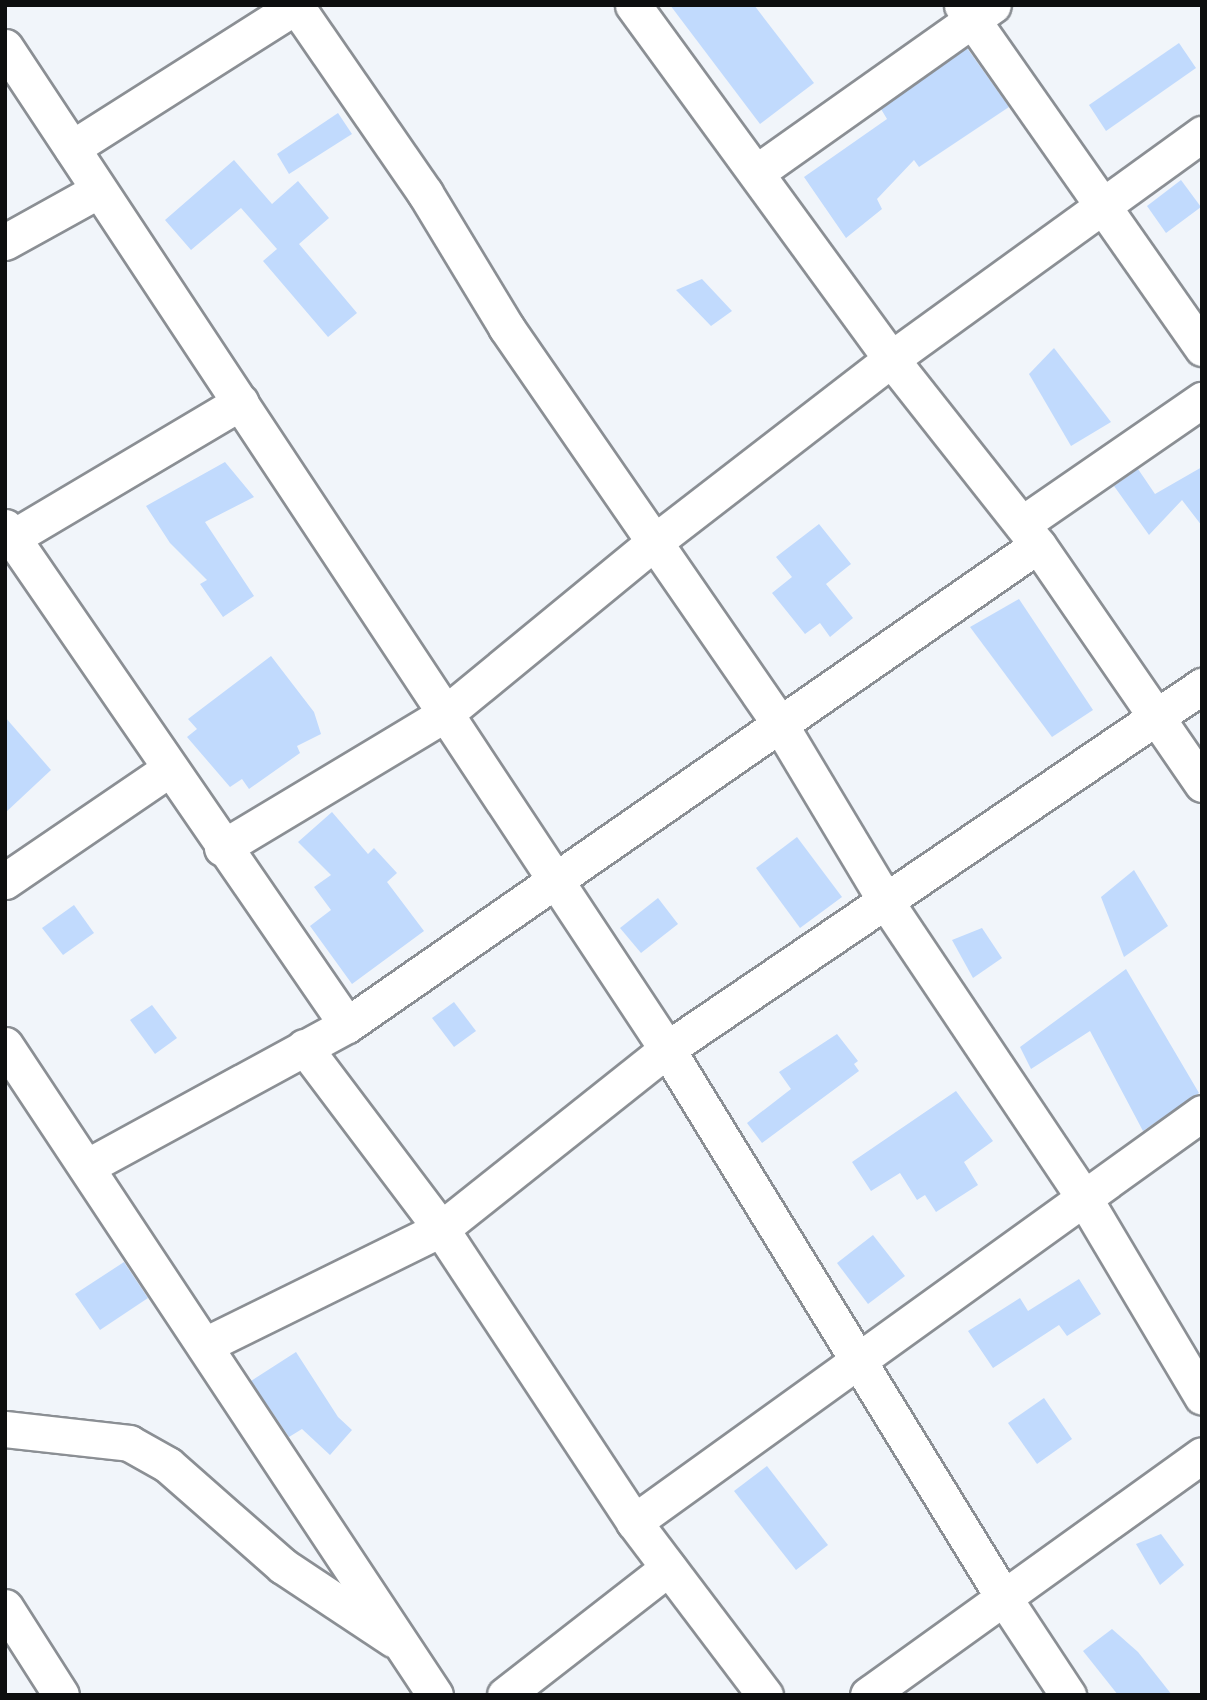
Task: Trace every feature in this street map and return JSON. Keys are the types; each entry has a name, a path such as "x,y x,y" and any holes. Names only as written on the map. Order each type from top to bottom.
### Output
{"street":[{"path":"633,5 891,359 1030,535 1159,717 1202,784"},
{"path":"72,148 297,6 425,192 506,327 652,544 779,723 886,902 1084,1198 1202,1397"},
{"path":"757,172 976,10 1099,207 1202,348"},
{"path":"5,47 667,1049 1002,1595 1068,1695"},
{"path":"222,848 445,714 652,544 891,359 1202,134"},
{"path":"5,242 99,190"},
{"path":"88,1166 347,1026 779,723 1030,535 1202,400"},
{"path":"241,402 8,536 347,1026"},
{"path":"205,1345 441,1229 667,1049 1202,686"},
{"path":"5,881 169,769"},
{"path":"5,1045 88,1166 435,1695"},
{"path":"304,1047 441,1229 634,1522 765,1695"},
{"path":"634,1522 1202,1113"},
{"path":"5,1429 129,1443 168,1465 283,1566 402,1645"},
{"path":"869,1695 1002,1595 1202,1455"},
{"path":"505,1695 668,1568"},
{"path":"5,1607 61,1695"}],"building":[{"path":"670,5 754,5 814,83 760,124"},
{"path":"1179,43 1196,68 1106,131 1089,105"},
{"path":"967,48 1009,107 919,167 914,160 877,199 882,209 846,238 804,177 887,119 881,109"},
{"path":"338,113 352,134 289,174 277,154"},
{"path":"234,160 272,204 298,181 329,218 299,244 357,313 328,337 263,261 277,249 241,208 191,250 165,220"},
{"path":"1181,180 1201,207 1166,233 1147,206"},
{"path":"702,279 732,311 711,326 676,290"},
{"path":"1054,348 1111,422 1071,446 1029,374"},
{"path":"225,462 254,497 205,522 254,596 223,617 200,584 207,580 170,543 146,506"},
{"path":"1202,467 1202,526 1182,500 1149,535 1114,486 1138,469 1155,494"},
{"path":"819,524 851,564 826,584 853,618 830,637 820,623 805,634 772,593 792,577 776,557"},
{"path":"1019,599 1093,710 1052,737 970,627"},
{"path":"271,656 314,712 321,734 297,746 300,753 249,789 242,779 230,787 187,737 197,729 188,719"},
{"path":"5,717 51,770 5,813"},
{"path":"332,812 368,854 374,848 397,873 387,882 424,931 352,984 310,926 331,910 314,887 331,875 298,842"},
{"path":"797,837 842,897 800,928 756,868"},
{"path":"1134,870 1168,926 1124,957 1101,897"},
{"path":"658,898 678,924 641,953 620,928"},
{"path":"74,905 94,933 63,955 42,928"},
{"path":"982,928 1002,958 973,978 952,940"},
{"path":"1126,969 1199,1093 1143,1131 1090,1031 1031,1069 1020,1047"},
{"path":"454,1002 476,1031 454,1047 432,1018"},
{"path":"152,1005 177,1038 155,1054 130,1020"},
{"path":"837,1034 858,1061 854,1064 859,1071 762,1143 747,1123 791,1089 779,1072"},
{"path":"956,1091 993,1141 964,1162 978,1185 936,1212 925,1195 917,1200 900,1173 871,1191 852,1162"},
{"path":"873,1235 905,1276 868,1304 837,1263"},
{"path":"124,1262 148,1298 100,1330 75,1294"},
{"path":"1079,1279 1101,1314 1067,1336 1059,1325 993,1368 968,1331 1020,1298 1028,1311"},
{"path":"296,1352 338,1417 352,1430 330,1455 302,1429 289,1437 251,1381"},
{"path":"1044,1398 1072,1439 1037,1464 1008,1423"},
{"path":"767,1466 828,1545 796,1570 734,1491"},
{"path":"1161,1534 1184,1565 1160,1585 1136,1544"},
{"path":"1112,1629 1138,1652 1172,1695 1118,1695 1083,1651"}]}
